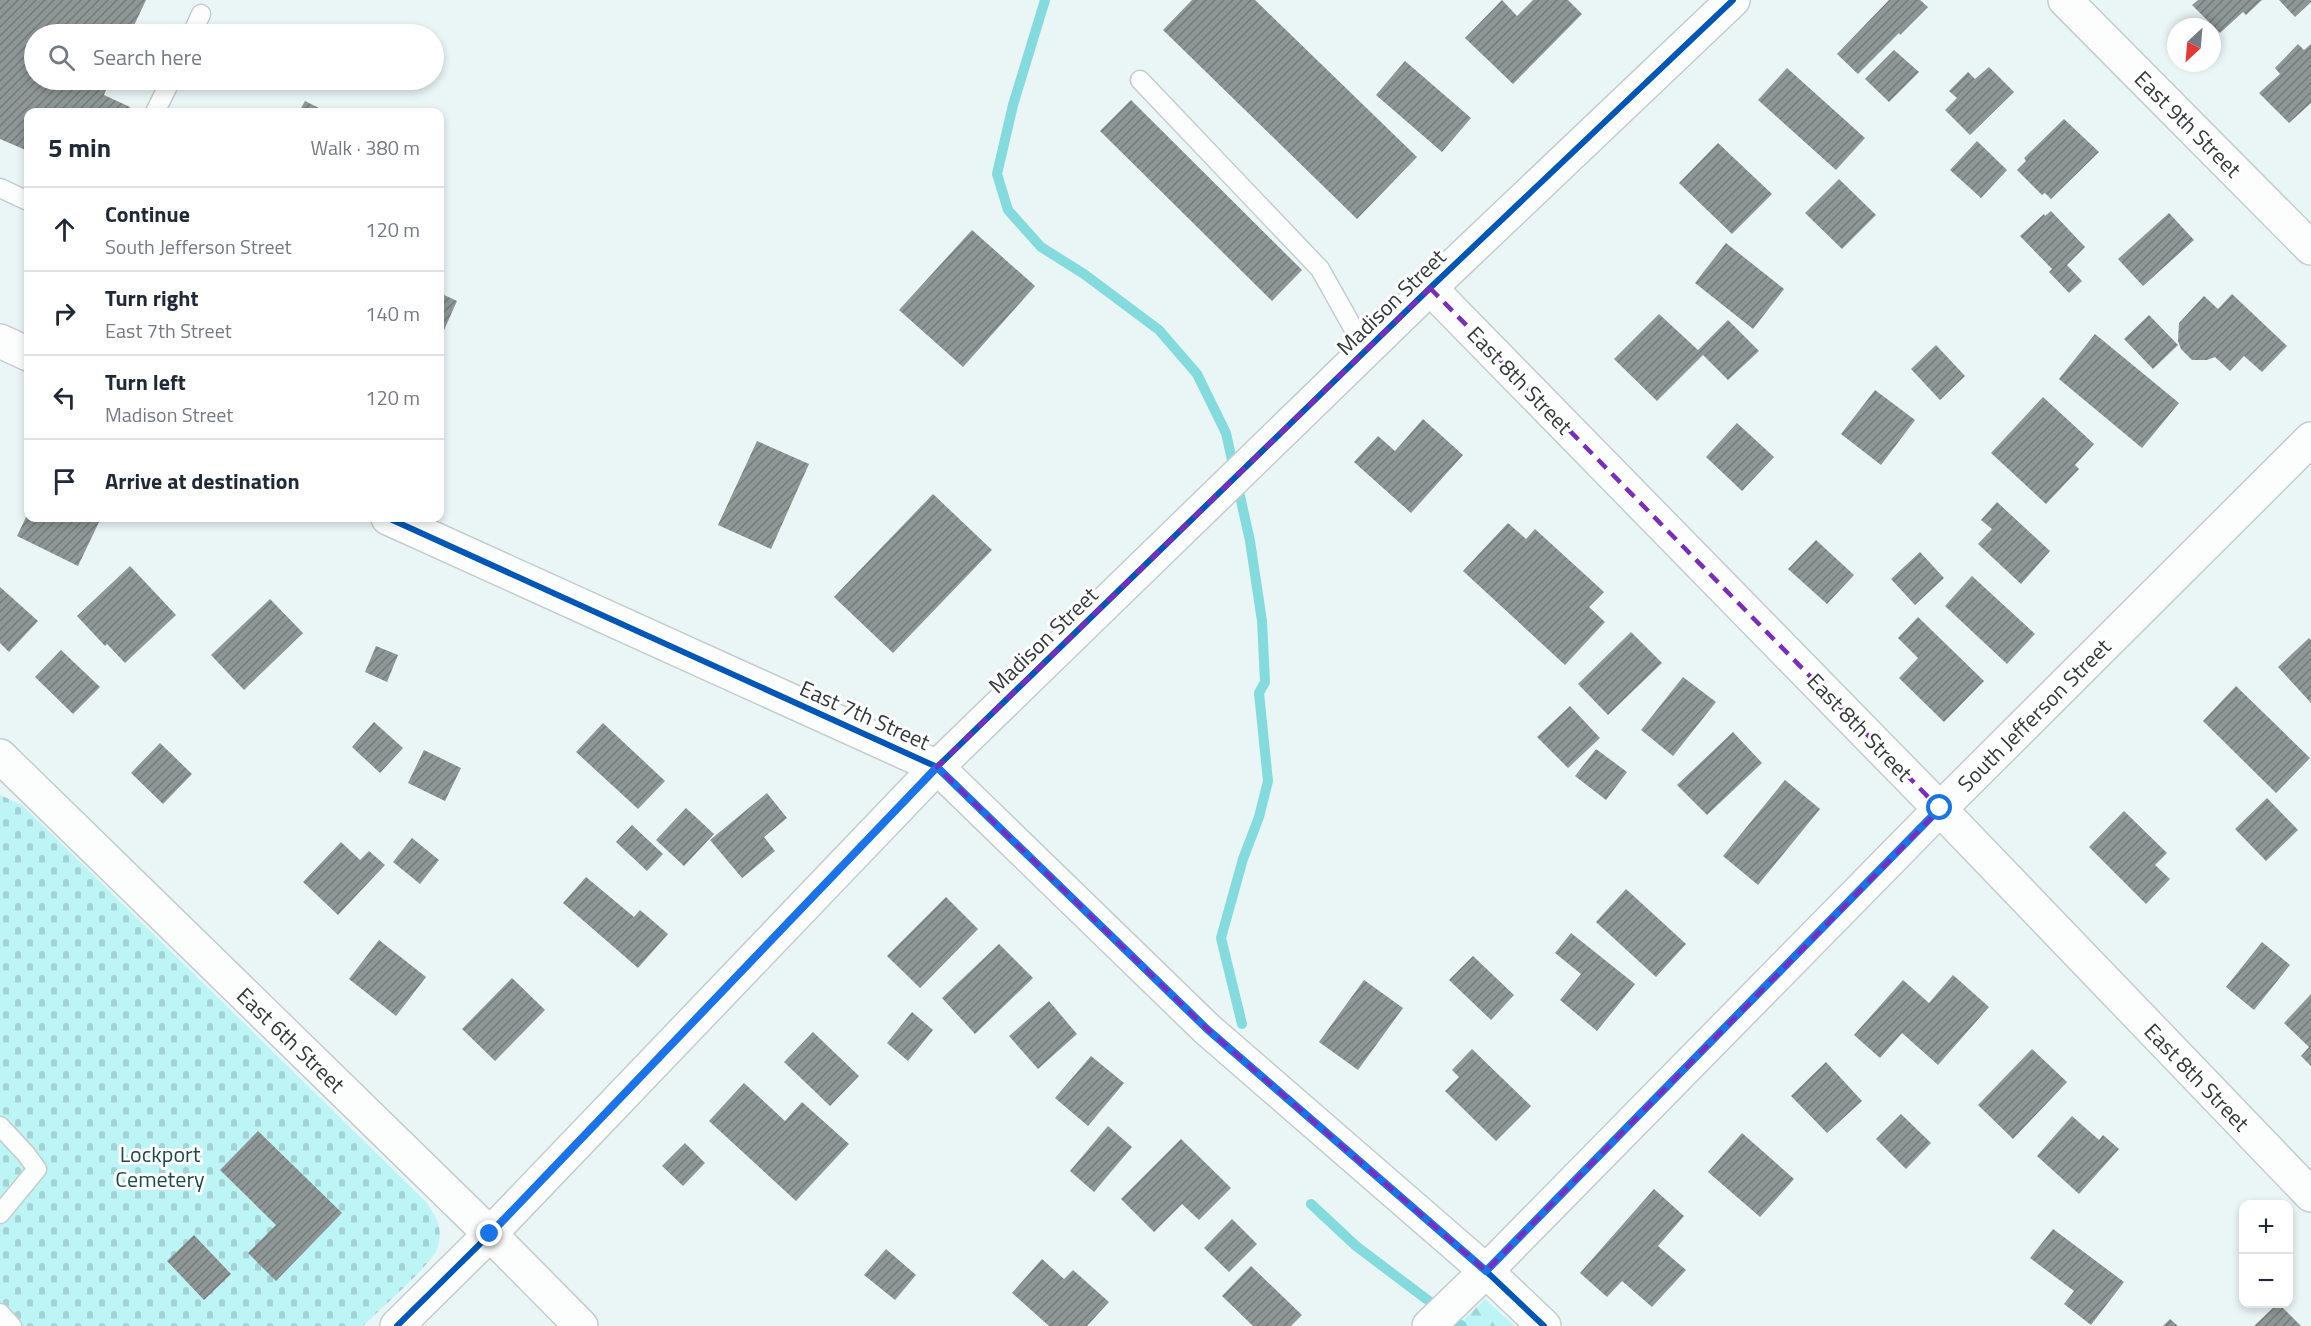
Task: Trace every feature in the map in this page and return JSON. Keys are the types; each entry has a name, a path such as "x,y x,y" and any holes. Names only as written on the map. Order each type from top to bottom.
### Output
{"street":[{"name":"Madison Street","path":"397,1326 490,1234 937,767 1172,542 1430,288 1733,0"},
{"name":"East 9th Street","path":"2065,0 2311,248"},
{"name":"East 8th Street","path":"1430,288 1940,808 2311,1195"},
{"path":"0,341 24,352"},
{"name":"South Jefferson Street","path":"1429,1326 1486,1271 1940,808 2311,439"},
{"name":"East 7th Street","path":"397,522 937,767 1207,1029 1486,1271 1544,1326"},
{"name":"East 6th Street","path":"0,756 490,1234 581,1326"}],"lane":[{"path":"196,24 201,14"},
{"path":"1140,80 1320,269 1366,351"},
{"path":"157,108 166,90"},
{"path":"0,188 24,199"},
{"path":"0,1126 37,1169 0,1214"},
{"path":"0,1313 12,1326"}],"highlighted area":[{"path":"1430,288 1940,809 1486,1271 1207,1029 937,767"}],"green space":[{"name":"Lockport Cemetery","path":"0,795 22,805 426,1202 436,1218 439,1230 437,1249 415,1276 363,1326 0,1326"},
{"path":"1485,1299 1515,1326 1458,1326"}],"building":[{"path":"0,0 146,0 135,24 24,24 24,90 106,90 104,95 130,108 24,108 24,149 0,139"},
{"path":"1192,0 1255,0 1417,157 1357,219 1163,30"},
{"path":"1502,0 1517,16 1533,0 1568,0 1582,14 1513,84 1465,38"},
{"path":"1889,0 1920,0 1928,7 1858,74 1837,54"},
{"path":"2198,0 2262,0 2246,15 2243,12 2221,32 2221,18 2205,18 2192,5"},
{"path":"2279,0 2311,0 2311,2 2295,17"},
{"path":"2298,44 2304,50 2311,44 2311,103 2289,123 2259,93 2280,74 2275,68"},
{"path":"1894,50 1919,72 1889,102 1865,79"},
{"path":"1405,61 1471,118 1442,152 1376,95"},
{"path":"1989,67 2014,92 1970,135 1945,110 1957,98 1949,91 1968,72 1975,79"},
{"path":"1787,68 1865,138 1836,170 1758,100"},
{"path":"1131,100 1302,270 1272,301 1100,131"},
{"path":"305,101 319,108 301,108"},
{"path":"2064,119 2099,152 2051,199 2045,193 2042,195 2017,170 2026,161 2024,158"},
{"path":"1977,141 2007,170 1981,198 1950,170"},
{"path":"1718,143 1772,194 1732,234 1679,183"},
{"path":"1839,179 1876,215 1842,249 1805,213"},
{"path":"2051,211 2085,247 2067,265 2082,281 2069,293 2049,272 2052,269 2020,236 2044,214 2045,216"},
{"path":"2169,213 2194,240 2143,286 2118,259"},
{"path":"972,230 1035,286 963,367 899,310"},
{"path":"1726,243 1784,289 1753,329 1695,283"},
{"path":"2232,294 2287,346 2262,372 2244,356 2230,371 2215,357 2207,360 2192,360 2181,349 2178,341 2179,323 2204,296 2218,309"},
{"path":"444,295 457,301 444,330"},
{"path":"1659,314 1698,350 1728,320 1759,351 1728,380 1703,355 1657,401 1614,359"},
{"path":"2149,315 2178,345 2153,369 2124,339"},
{"path":"2095,334 2179,403 2142,448 2059,379"},
{"path":"1936,345 1965,376 1940,400 1911,369"},
{"path":"1875,390 1915,420 1881,465 1841,434"},
{"path":"2043,397 2094,444 2075,465 2079,469 2046,504 1991,453"},
{"path":"1423,419 1463,455 1411,513 1354,462 1378,436 1395,451"},
{"path":"1737,423 1774,457 1742,491 1706,457"},
{"path":"757,441 809,464 771,549 718,525"},
{"path":"933,494 992,550 893,653 834,597"},
{"path":"1997,502 2050,551 2021,584 1978,544 1992,529 1981,520"},
{"path":"24,521 99,522 78,566 17,536"},
{"path":"1508,523 1526,539 1535,529 1604,592 1589,607 1605,622 1565,665 1463,571"},
{"path":"1816,540 1854,575 1827,604 1788,569"},
{"path":"1920,552 1944,578 1915,605 1891,579"},
{"path":"130,566 176,615 125,663 107,644 105,646 77,616"},
{"path":"1972,576 2035,634 2007,664 1945,606"},
{"path":"0,587 38,621 9,652 0,643"},
{"path":"270,599 303,633 244,690 211,655"},
{"path":"1918,617 1984,681 1944,722 1899,678 1918,658 1898,638"},
{"path":"1631,632 1662,663 1608,715 1578,684"},
{"path":"2309,638 2311,640 2311,703 2278,667"},
{"path":"376,646 398,655 387,682 365,672"},
{"path":"61,650 100,687 73,714 35,677"},
{"path":"1683,677 1716,702 1673,756 1641,730"},
{"path":"2236,686 2310,758 2276,793 2203,721"},
{"path":"1570,706 1600,738 1568,768 1537,737"},
{"path":"374,722 403,748 380,773 352,747"},
{"path":"603,723 665,781 638,809 576,752"},
{"path":"1733,732 1762,763 1707,815 1677,785"},
{"path":"160,743 192,774 163,804 131,773"},
{"path":"1596,749 1627,772 1606,800 1575,776"},
{"path":"424,750 461,768 445,801 408,783"},
{"path":"1785,780 1820,809 1758,885 1723,856"},
{"path":"767,793 787,818 764,837 775,851 742,878 710,840"},
{"path":"2267,798 2298,830 2266,861 2235,829"},
{"path":"686,808 714,834 684,866 656,840"},
{"path":"2124,811 2167,853 2155,865 2170,879 2146,904 2089,847"},
{"path":"632,825 663,854 647,871 616,842"},
{"path":"412,838 439,860 420,884 393,862"},
{"path":"341,842 360,860 369,851 385,865 338,915 303,882"},
{"path":"586,877 634,917 640,910 668,934 638,968 563,903"},
{"path":"1626,889 1686,944 1656,977 1596,922"},
{"path":"946,897 978,929 920,988 887,956"},
{"path":"1571,933 1635,984 1597,1031 1560,1000 1581,974 1555,953"},
{"path":"379,940 426,977 396,1016 349,979"},
{"path":"2262,942 2290,965 2254,1010 2226,987"},
{"path":"999,944 1033,978 975,1034 942,998"},
{"path":"1473,956 1514,995 1491,1020 1449,980"},
{"path":"1953,975 1989,1007 1938,1065 1902,1033 1880,1058 1854,1035 1903,980 1929,1003"},
{"path":"512,978 545,1010 495,1061 462,1029"},
{"path":"1364,980 1403,1008 1358,1070 1319,1042"},
{"path":"2311,994 2311,1066 2301,1056 2309,1047 2284,1023"},
{"path":"1049,1001 1077,1034 1038,1069 1009,1036"},
{"path":"912,1012 933,1030 908,1061 887,1043"},
{"path":"813,1032 859,1076 830,1106 784,1062"},
{"path":"1472,1049 1531,1106 1496,1141 1445,1091 1459,1077 1452,1070"},
{"path":"2032,1049 2067,1082 2013,1139 1978,1105"},
{"path":"1091,1056 1124,1083 1088,1126 1055,1098"},
{"path":"1826,1062 1862,1101 1827,1133 1791,1096"},
{"path":"744,1083 785,1121 802,1102 849,1144 796,1201 709,1121"},
{"path":"1901,1114 1931,1143 1906,1169 1876,1139"},
{"path":"2072,1116 2099,1140 2103,1135 2119,1149 2079,1194 2037,1156"},
{"path":"1108,1126 1132,1147 1094,1192 1070,1171"},
{"path":"258,1131 342,1213 276,1281 248,1253 276,1225 220,1170"},
{"path":"1742,1133 1794,1179 1760,1217 1708,1172"},
{"path":"1181,1139 1231,1188 1199,1220 1182,1204 1154,1232 1121,1199"},
{"path":"685,1143 705,1163 683,1186 662,1166"},
{"path":"1654,1189 1684,1216 1658,1246 1686,1270 1652,1307 1622,1281 1607,1297 1580,1273"},
{"path":"1232,1219 1257,1244 1229,1272 1204,1248"},
{"path":"2053,1229 2124,1282 2091,1325 2064,1304 2074,1291 2030,1258"},
{"path":"194,1235 231,1274 204,1300 167,1261"},
{"path":"886,1249 916,1275 895,1300 864,1275"},
{"path":"1042,1259 1064,1279 1073,1270 1109,1302 1087,1326 1049,1326 1012,1293"},
{"path":"1251,1266 1302,1315 1291,1326 1253,1326 1222,1296"},
{"path":"2273,1308 2283,1308 2301,1326 2254,1326"},
{"path":"2170,1319 2178,1326 2163,1326"}],"waterway":[{"path":"1045,0 1013,105 997,174 1008,210 1041,247 1084,274 1159,330 1197,374 1226,433 1250,541 1262,621 1265,682 1259,693 1268,781 1221,938 1242,1024"},
{"path":"1311,1204 1356,1246 1462,1326"}],"cycle path":[{"path":"397,1326 490,1234 937,767 1430,288 1733,0"},
{"path":"397,522 937,767 1207,1029 1486,1271 1544,1326"}],"route":[{"path":"490,1234 937,767 1207,1029 1486,1271 1940,808"}]}
